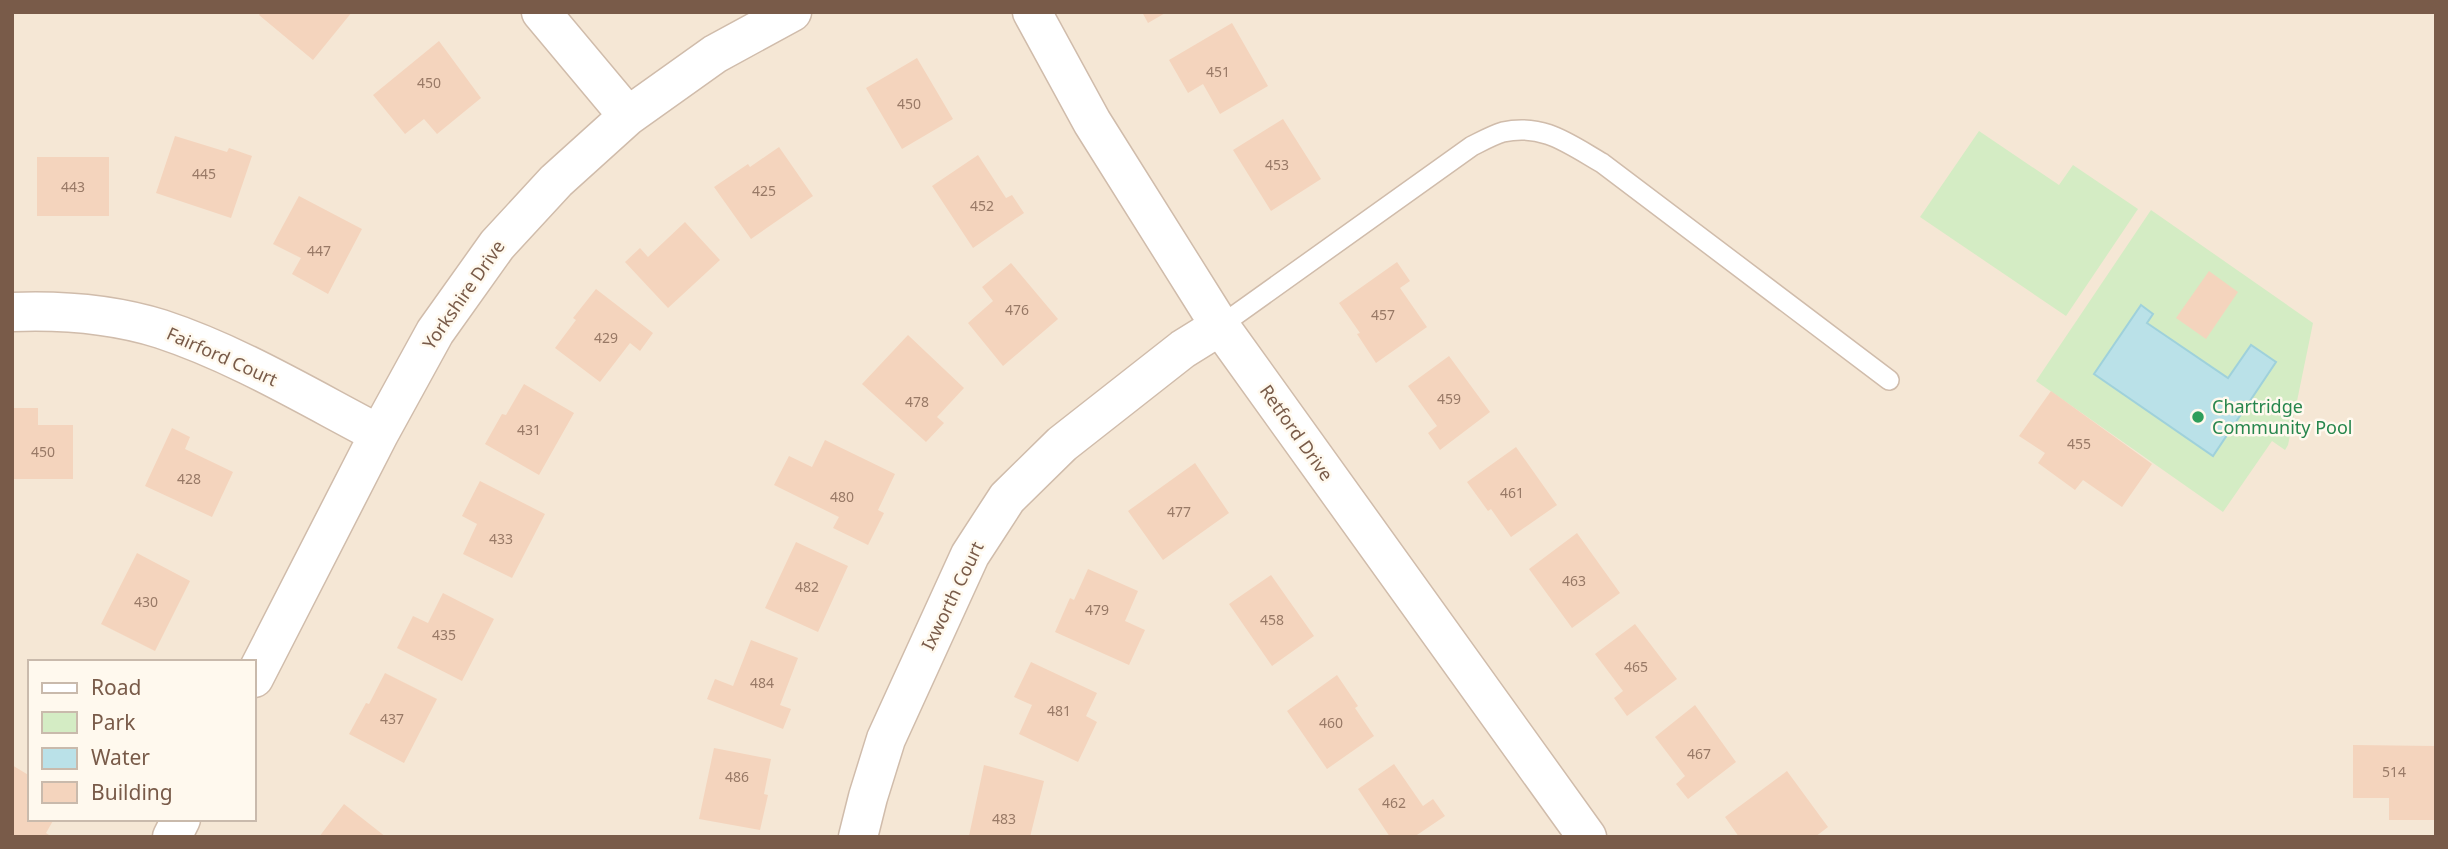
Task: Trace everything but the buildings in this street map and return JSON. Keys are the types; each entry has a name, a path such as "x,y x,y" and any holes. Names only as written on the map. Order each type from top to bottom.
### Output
{"street":[{"path":"541,12 628,116"},
{"name":"Yorkshire Drive","path":"256,674 379,434 435,332 497,245 556,181 628,116 715,54 792,12"},
{"name":"Retford Drive","path":"1032,12 1092,122 1220,326 1587,837"},
{"name":"Fairford Court","path":"12,312 45,311 98,315 160,329 219,351 379,434"},
{"name":"Ixworth Court","path":"858,837 886,739 970,555 1007,498 1062,444 1183,349 1220,326"},
{"path":"172,837 180,821"}],"lane":[{"path":"1220,326 1472,146 1502,132 1525,130 1552,134 1601,163 1889,380"}],"shaded area":[{"path":"12,12 2436,12 2436,837 12,837"}],"green space":[{"path":"1979,131 2059,185 2073,165 2138,209 2066,316 1920,217"},
{"path":"2151,210 2313,323 2288,445 2285,450 2272,441 2223,512 2036,381"}],"water":[{"name":"Chartridge Community Pool","path":"2141,305 2153,314 2147,323 2228,378 2251,345 2276,362 2213,456 2094,374"}],"place":[{"name":"Chartridge Community Pool","path":"2198,417"}]}
